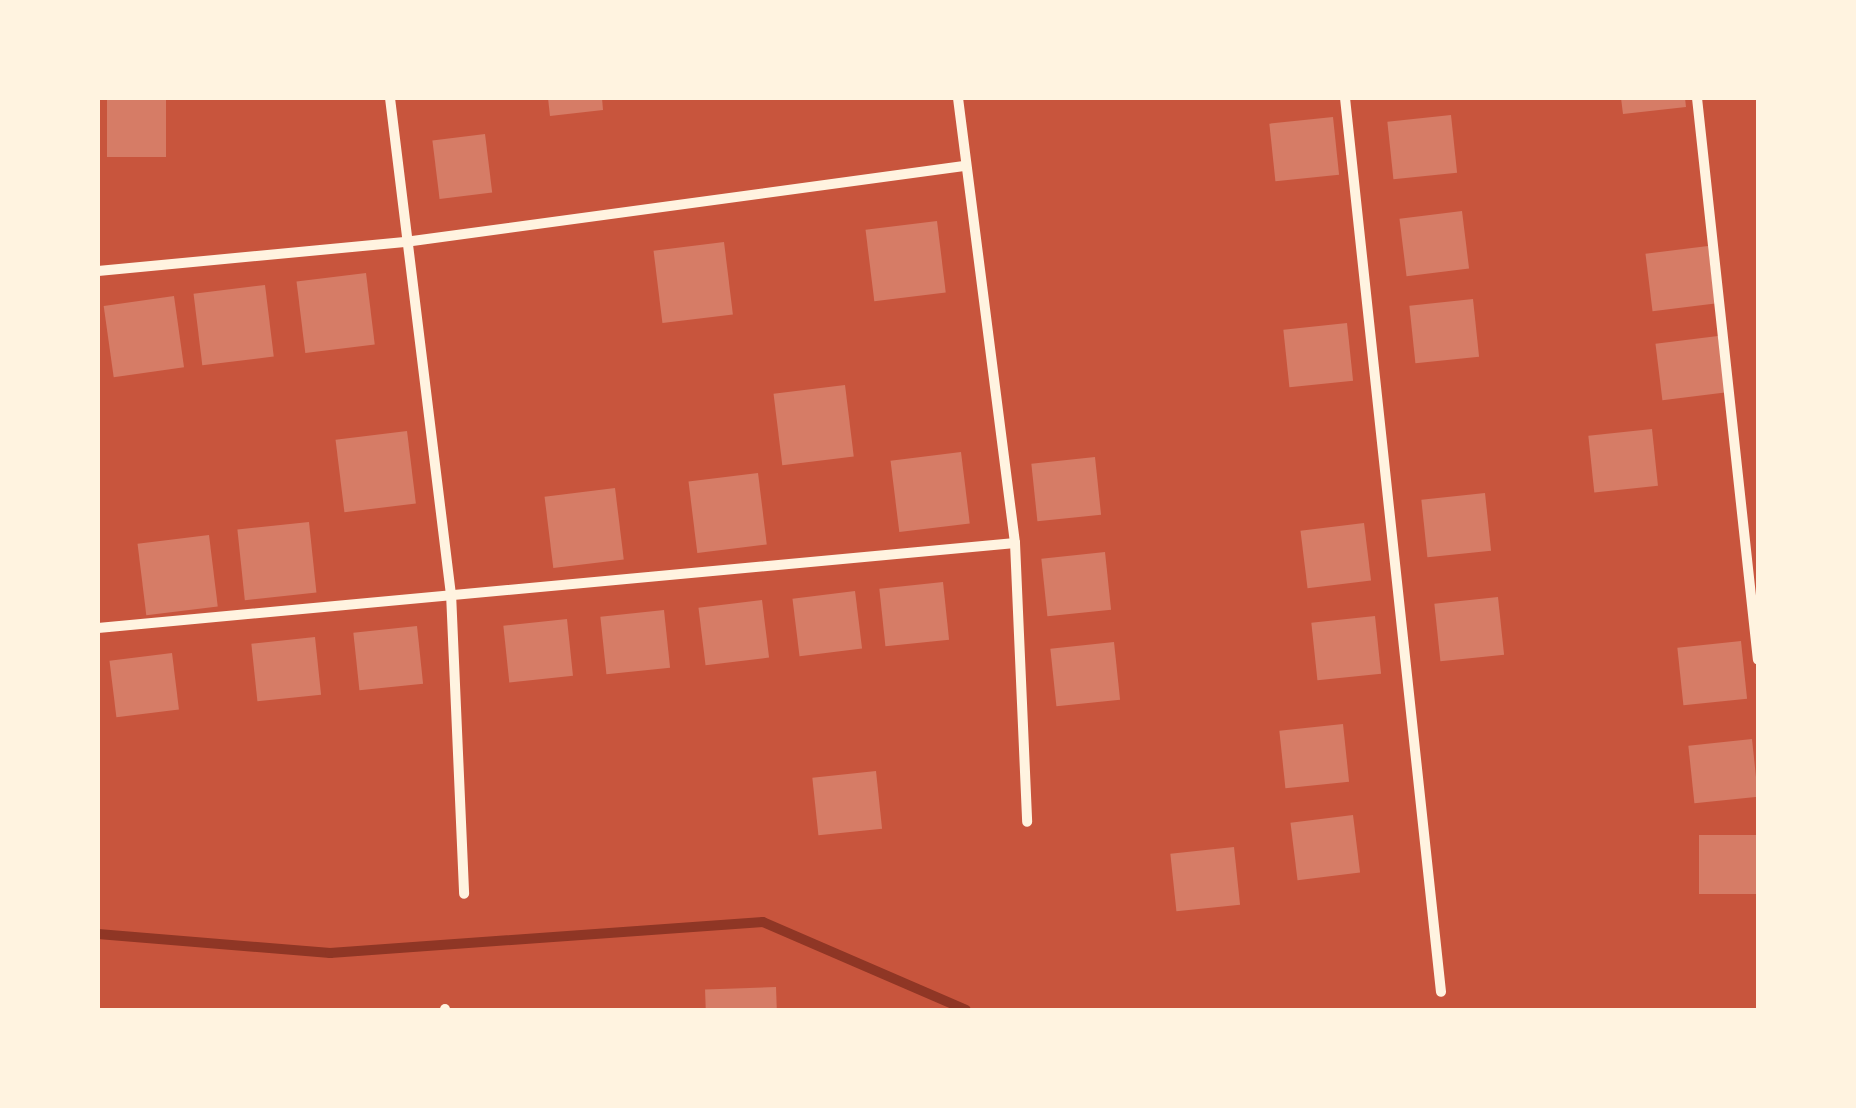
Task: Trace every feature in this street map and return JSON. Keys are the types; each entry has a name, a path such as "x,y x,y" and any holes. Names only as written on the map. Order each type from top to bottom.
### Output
{"street":[{"path":"390,98 451,594 464,894"},
{"path":"958,98 1015,542 1027,822"},
{"path":"1346,98 1440,992"},
{"path":"1697,98 1758,660"},
{"path":"98,271 406,242 964,166"},
{"path":"98,628 1015,542"}],"building":[{"path":"107,98 166,98 166,157 107,157"},
{"path":"548,98 602,98 603,110 550,116"},
{"path":"1621,98 1685,98 1686,107 1623,114"},
{"path":"1451,115 1457,173 1393,179 1387,122"},
{"path":"1333,117 1339,175 1275,181 1269,124"},
{"path":"485,134 492,193 440,199 432,140"},
{"path":"1462,211 1469,269 1407,276 1399,219"},
{"path":"937,221 946,292 874,301 866,230"},
{"path":"724,242 733,314 662,323 654,251"},
{"path":"1708,246 1715,304 1653,311 1645,254"},
{"path":"366,273 375,344 305,353 297,282"},
{"path":"265,285 274,356 202,365 194,294"},
{"path":"174,296 184,367 114,377 104,306"},
{"path":"1473,299 1479,357 1415,363 1409,306"},
{"path":"1347,323 1353,381 1289,387 1283,330"},
{"path":"1718,336 1725,393 1662,400 1655,344"},
{"path":"845,385 854,456 782,465 774,394"},
{"path":"1652,429 1658,486 1594,492 1588,436"},
{"path":"407,431 416,503 344,512 336,440"},
{"path":"961,452 970,523 899,532 891,461"},
{"path":"1095,457 1101,515 1037,521 1031,464"},
{"path":"758,473 767,544 697,553 689,482"},
{"path":"615,488 624,559 553,568 545,497"},
{"path":"1485,493 1491,551 1427,557 1421,500"},
{"path":"309,522 316,593 245,600 237,530"},
{"path":"1364,523 1371,581 1308,588 1300,531"},
{"path":"209,535 218,606 146,615 138,544"},
{"path":"1105,552 1111,610 1047,616 1041,559"},
{"path":"943,582 949,640 885,646 879,589"},
{"path":"855,591 862,649 800,656 792,599"},
{"path":"1498,597 1504,655 1440,661 1434,604"},
{"path":"762,600 769,658 706,665 698,608"},
{"path":"664,610 670,668 606,674 600,617"},
{"path":"1375,616 1381,674 1317,680 1311,623"},
{"path":"567,619 573,676 509,682 503,626"},
{"path":"417,626 423,684 359,690 353,633"},
{"path":"315,637 321,695 257,701 251,644"},
{"path":"1741,641 1747,699 1683,705 1677,648"},
{"path":"1114,642 1120,700 1056,706 1050,649"},
{"path":"172,653 179,710 116,717 109,661"},
{"path":"1343,724 1349,782 1285,788 1279,731"},
{"path":"1752,739 1758,797 1694,803 1688,746"},
{"path":"876,771 882,829 818,835 812,778"},
{"path":"1353,815 1360,873 1298,880 1290,823"},
{"path":"1699,835 1758,835 1758,894 1699,894"},
{"path":"1234,847 1240,905 1176,911 1170,854"},
{"path":"776,987 777,1010 706,1010 705,989"}],"waterway":[{"path":"98,934 330,953 763,922 966,1010"}]}
